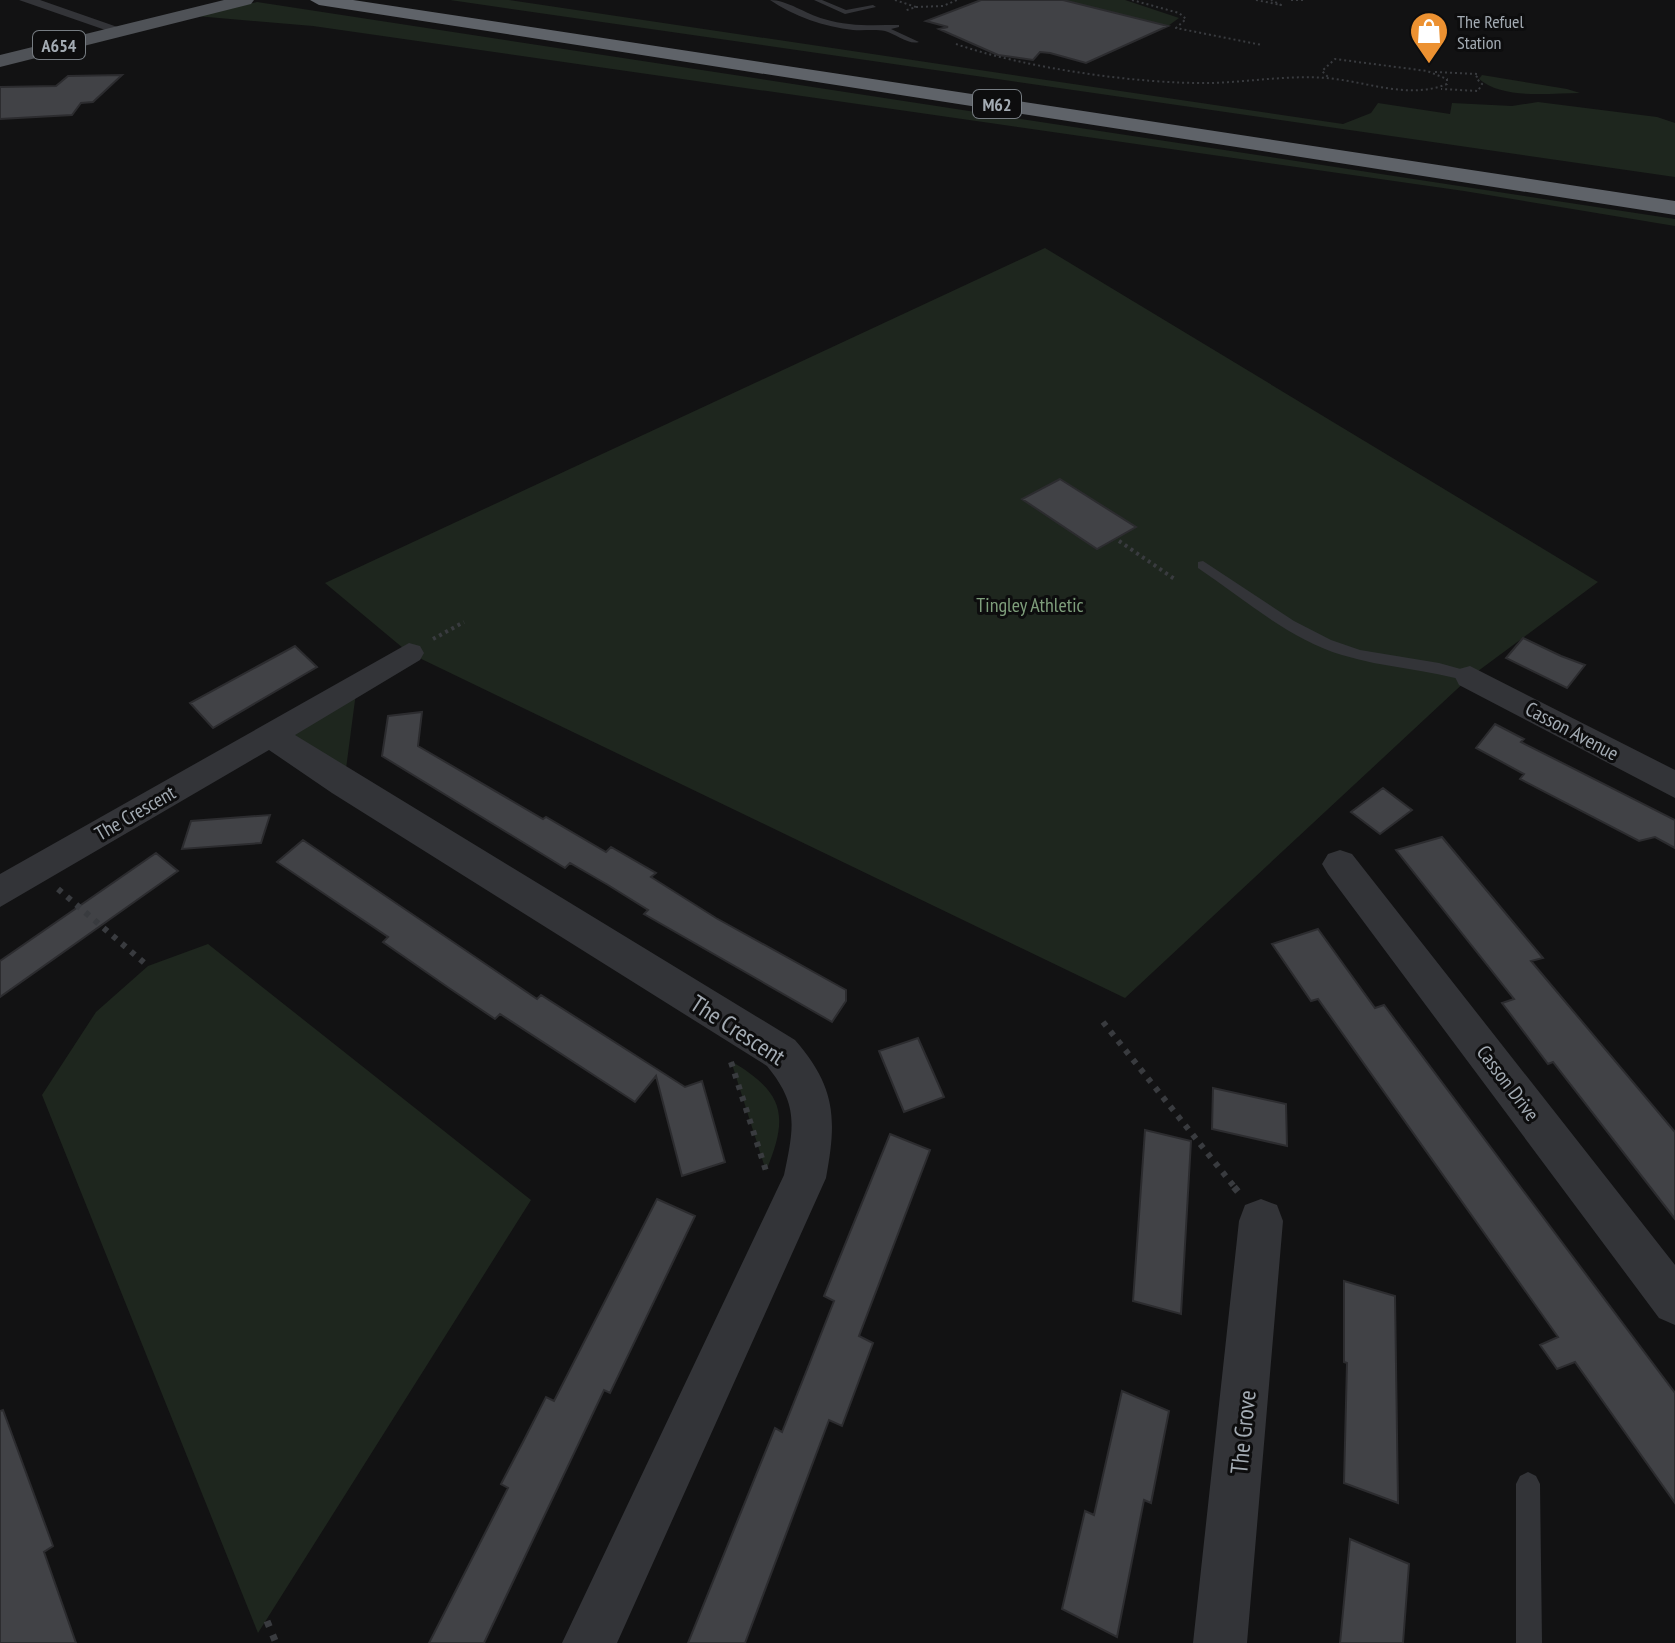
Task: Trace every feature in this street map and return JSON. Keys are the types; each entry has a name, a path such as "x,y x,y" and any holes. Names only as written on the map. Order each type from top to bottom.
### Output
{"highway":[{"name":"M62","path":"319,0 1675,208"},
{"name":"M62","path":"410,0 1156,107"}],"main road":[{"name":"A654","path":"0,61 245,0"}],"street":[{"path":"26,0 119,30"},
{"name":"The Crescent","path":"0,892 409,653"},
{"name":"Casson Avenue","path":"1470,677 1675,785"},
{"name":"The Crescent","path":"270,734 344,784 781,1053 803,1077 814,1105 813,1139 805,1178 589,1643"},
{"name":"Casson Drive","path":"1340,864 1675,1302"},
{"name":"The Grove","path":"1220,1643 1250,1363 1261,1221"}],"lane":[{"path":"773,0 799,14 829,23 885,29 916,42"},
{"path":"817,0 845,12 873,7 854,0"},
{"path":"885,29 897,26"},
{"path":"1203,565 1316,638 1343,651 1440,667 1470,677"},
{"path":"1528,1484 1529,1643"}],"path":[{"path":"916,7 943,6 957,0"},
{"path":"1132,0 1179,13 1186,19 1176,28 1262,45"},
{"path":"1256,0 1281,5 1271,0"},
{"path":"1291,0 1303,0"},
{"path":"956,44 983,54 1121,78 1194,83 1329,78 1390,88 1478,91 1482,84 1476,78 1478,74 1335,59 1322,71 1329,78"},
{"path":"1427,71 1447,79 1447,84 1439,89"},
{"path":"1119,541 1176,580"},
{"path":"37,871 148,966"},
{"path":"716,1014 783,1225"},
{"path":"1103,1022 1261,1221"},
{"path":"267,1621 276,1643"}],"green space":[{"path":"450,0 509,0 1343,124 1371,113 1378,103 1450,114 1452,103 1512,106 1538,102 1657,117 1675,123 1675,177"},
{"path":"1063,0 1125,0 1179,18 1168,26"},
{"path":"257,2 1675,219 1675,226 1464,191 313,26 196,16"},
{"path":"1482,75 1580,93 1514,93 1489,86 1479,79"},
{"name":"Tingley Athletic","path":"1045,248 1598,582 1470,677 1125,998 409,653 325,583"},
{"path":"357,685 344,784 270,734"},
{"path":"208,944 531,1200 258,1633 42,1095 96,1012 148,966"},
{"path":"731,1061 762,1083 777,1106 778,1134 766,1171"}],"building":[{"path":"981,0 1063,0 1168,26 1086,63 1040,52 1033,60 998,55 939,29 948,27 926,21"},
{"path":"122,75 93,102 81,103 72,115 0,119 0,87 56,86 68,76"},
{"path":"1060,479 1136,527 1097,549 1022,499"},
{"path":"1523,638 1585,665 1567,688 1506,658"},
{"path":"295,646 317,667 213,728 190,703"},
{"path":"422,712 418,746 606,852 611,847 656,873 651,877 716,918 846,990 846,1001 832,1022 644,914 648,910 608,885 570,863 565,868 382,756 388,716"},
{"path":"1495,724 1524,739 1521,742 1675,820 1675,848 1655,837 1639,841 1520,779 1524,774 1476,748"},
{"path":"1383,788 1412,810 1380,834 1351,812"},
{"path":"270,815 261,843 182,849 191,821"},
{"path":"1442,837 1543,958 1531,961 1675,1132 1675,1219 1553,1062 1548,1064 1502,1003 1514,999 1396,850"},
{"path":"303,840 537,999 541,995 685,1087 702,1081 725,1162 682,1176 656,1076 635,1102 500,1014 495,1019 383,942 388,937 277,862"},
{"path":"156,853 178,871 0,997 0,961"},
{"path":"1318,929 1375,1008 1384,1005 1675,1393 1675,1503 1575,1362 1557,1369 1540,1345 1558,1337 1318,999 1311,1001 1272,944"},
{"path":"918,1038 944,1097 904,1112 879,1051"},
{"path":"1213,1088 1286,1104 1287,1146 1212,1129"},
{"path":"1145,1130 1191,1141 1181,1314 1133,1301"},
{"path":"890,1134 930,1150 859,1336 873,1343 842,1426 829,1420 745,1643 688,1643 775,1428 782,1432 810,1362 834,1301 824,1296"},
{"path":"657,1199 695,1216 610,1393 604,1390 484,1643 429,1643 508,1488 501,1484 546,1397 554,1401"},
{"path":"1344,1281 1395,1296 1398,1503 1344,1483 1347,1363 1344,1362"},
{"path":"1122,1391 1169,1411 1151,1503 1144,1500 1117,1637 1062,1609 1085,1511 1094,1515"},
{"path":"3,1410 53,1546 44,1552 76,1643 0,1643 0,1411"},
{"path":"1350,1539 1409,1564 1403,1643 1340,1643"}],"place":[{"name":"The Refuel Station","path":"1429,65"}]}
